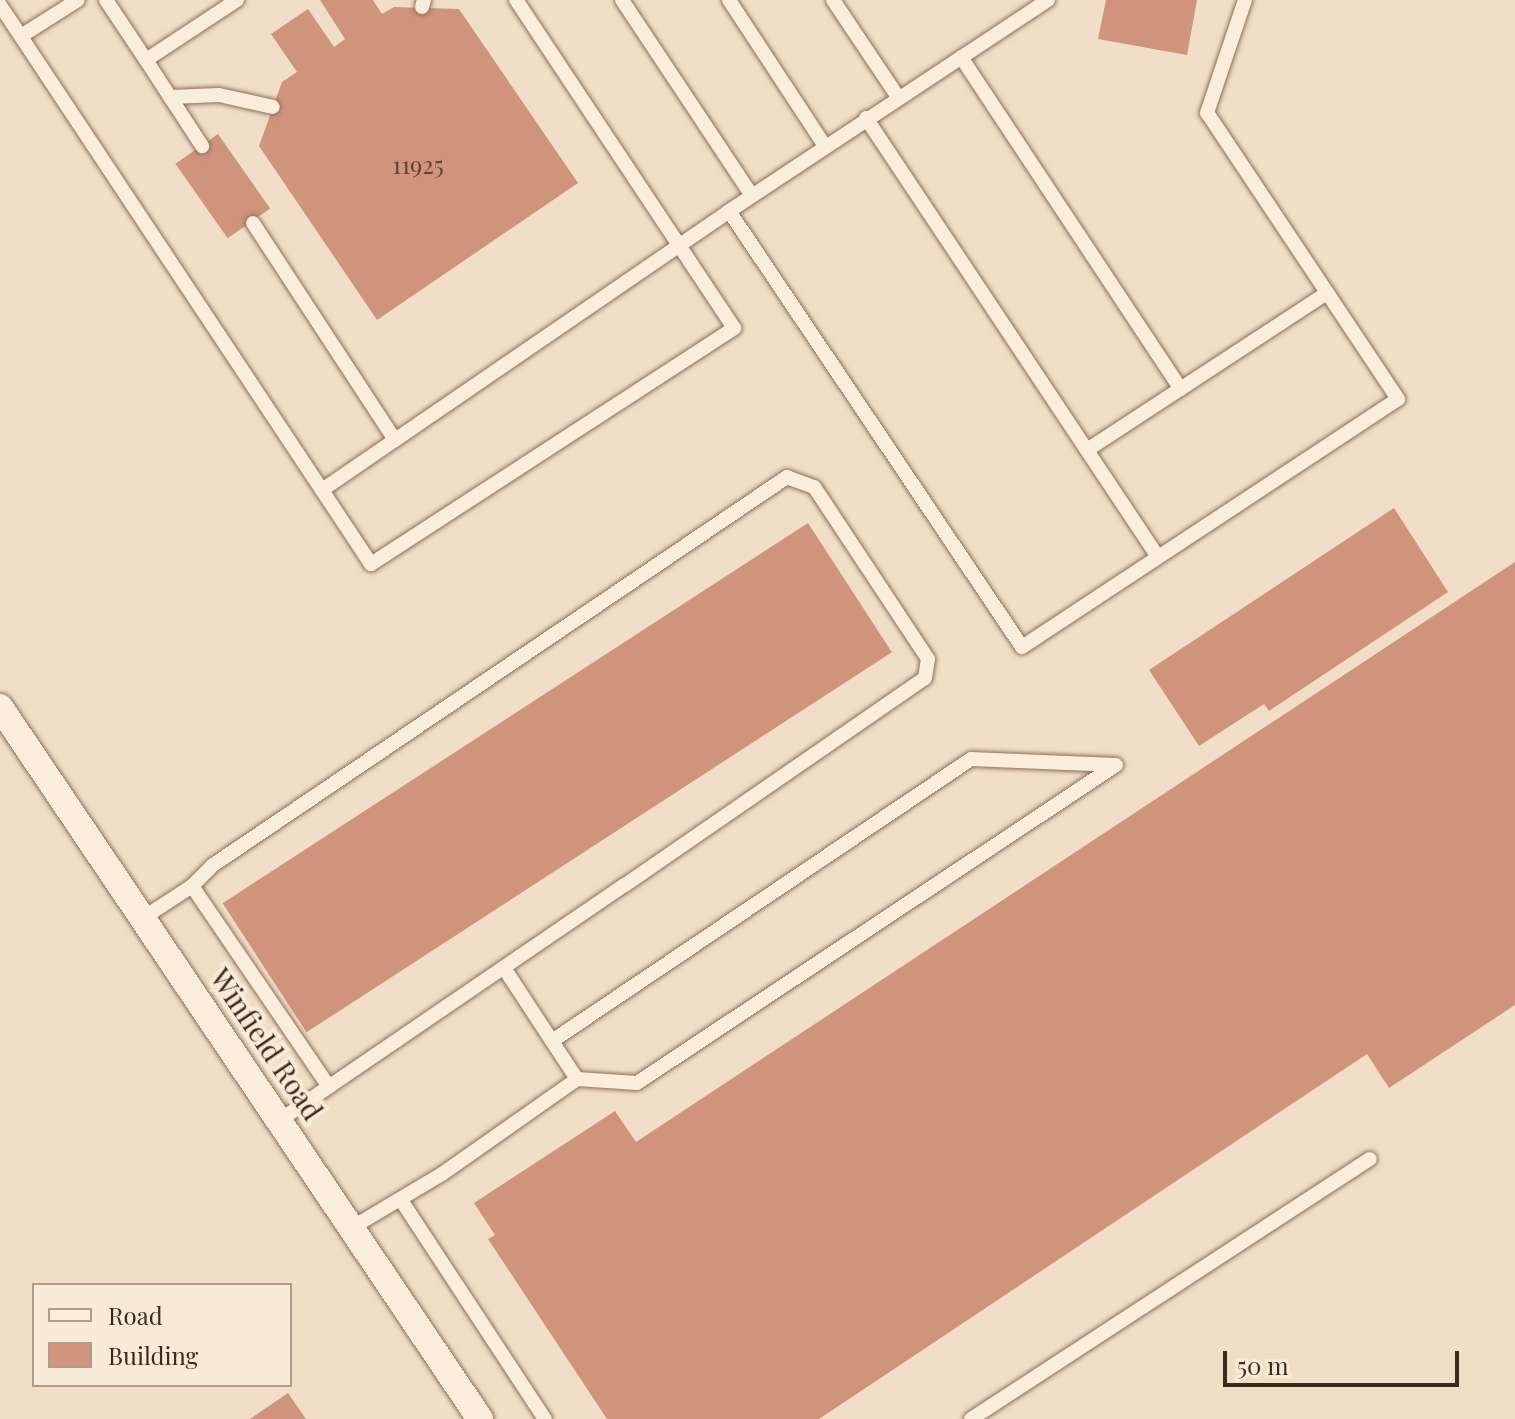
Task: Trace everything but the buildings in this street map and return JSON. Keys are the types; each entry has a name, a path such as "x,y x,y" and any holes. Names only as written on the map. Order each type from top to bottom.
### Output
{"street":[{"name":"Winfield Road","path":"0,707 480,1419"}],"lane":[{"path":"21,36 78,0"},
{"path":"106,0 202,146"},
{"path":"146,60 237,0"},
{"path":"0,5 371,564 734,328 516,0"},
{"path":"622,0 751,194"},
{"path":"729,0 825,146"},
{"path":"833,0 898,97"},
{"path":"322,490 679,248 751,194 1048,0"},
{"path":"729,211 1022,647 1398,399 1207,113 1245,0"},
{"path":"961,57 1181,389"},
{"path":"170,97 219,95 273,107"},
{"path":"866,118 1158,557"},
{"path":"253,223 395,440"},
{"path":"1087,450 1327,293"},
{"path":"143,918 192,886 213,865 787,477 814,487 928,659 925,678 280,1120"},
{"path":"353,1227 401,1200 577,1079 637,1083 1116,765 971,759 552,1041"},
{"path":"192,886 329,1087"},
{"path":"504,968 577,1079"},
{"path":"971,1419 1370,1159"},
{"path":"401,1200 545,1419"}]}
